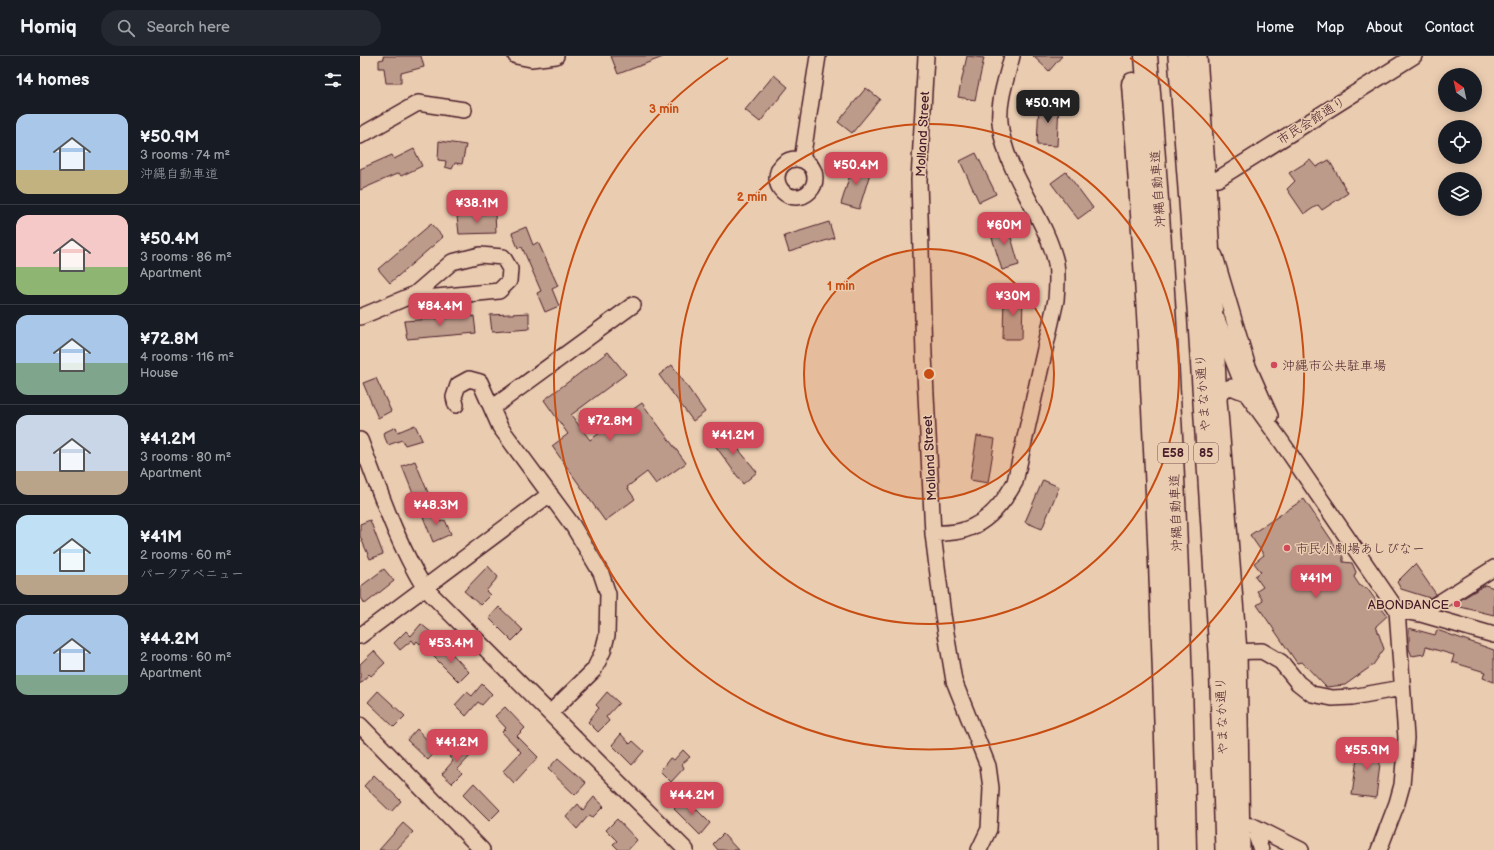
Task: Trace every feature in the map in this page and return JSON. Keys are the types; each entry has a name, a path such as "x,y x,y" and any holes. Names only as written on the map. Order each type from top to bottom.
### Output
{"highway":[{"name":"沖縄自動車道","path":"1131,56 1155,434 1165,666 1169,850"},
{"name":"沖縄自動車道","path":"1146,56 1163,278 1171,426 1181,665 1185,850"}],"main road":[{"name":"やまなか通り","path":"1178,56 1200,358 1246,826 1240,850"},
{"name":"やまなか通り","path":"1197,56 1213,295 1228,652 1225,850"}],"street":[{"path":"516,56 531,59 556,56"},
{"path":"802,160 818,56"},
{"name":"Molland Street","path":"926,56 919,180 924,355 933,534 943,615 954,681 988,766 991,788 989,828 979,850"},
{"path":"933,534 964,531 979,524 1006,498 1016,482 1056,300 1058,278 1056,263 1048,240 1007,154 1001,136 1001,100 1012,56"},
{"name":"市民会館通り","path":"1206,180 1218,178 1414,56"},
{"path":"360,136 418,103 464,110"},
{"path":"360,317 415,294 452,262 470,256 489,255 503,257 510,269 509,281 499,291 426,298 415,294"},
{"path":"1194,271 1213,295 1247,364 1281,441"},
{"path":"1200,358 1204,337 1201,305 1213,295"},
{"path":"1213,295 1246,393 1281,441 1396,610 1406,738 1402,785 1390,825 1379,850"},
{"path":"492,408 633,305"},
{"path":"456,405 454,397 458,385 468,379 474,379 480,382 484,388 500,427 573,526 601,573 608,594 608,614 603,651 594,670 550,712"},
{"path":"1217,400 1223,390 1231,387 1246,393"},
{"path":"360,440 407,560 424,587 686,850"},
{"path":"360,636 550,494"},
{"path":"1422,614 1494,568"},
{"path":"1396,610 1422,614 1494,635"},
{"path":"1228,652 1262,651 1281,662 1298,683 1312,694 1332,698 1352,697 1402,688"},
{"path":"360,725 482,850"},
{"path":"1246,826 1261,850"},
{"path":"1246,826 1301,850"}],"building":[{"path":"383,56 421,56 424,67 401,73 401,83 386,83 384,68 379,68 379,60 384,59"},
{"path":"611,56 663,56 663,57 618,74"},
{"path":"967,56 984,58 975,100 958,97"},
{"path":"1033,56 1062,56 1049,71"},
{"path":"774,75 788,87 760,122 745,110"},
{"path":"866,88 880,99 852,133 838,122"},
{"path":"1039,102 1059,103 1057,146 1037,145"},
{"path":"439,141 466,145 462,164 455,163 452,169 445,167 446,161 438,160"},
{"path":"414,149 422,166 401,176 399,173 360,190 360,169 392,155 394,159"},
{"path":"976,153 996,194 979,202 960,161"},
{"path":"1310,160 1316,167 1329,160 1348,193 1322,210 1318,205 1304,214 1287,189 1295,181 1289,173"},
{"path":"854,162 872,167 859,209 841,204"},
{"path":"1066,172 1093,208 1078,219 1051,183"},
{"path":"495,213 496,233 459,234 457,216"},
{"path":"829,222 834,238 789,252 784,236"},
{"path":"1007,223 1019,265 1002,270 989,228"},
{"path":"431,224 443,237 390,283 378,269"},
{"path":"526,227 533,245 538,242 558,286 552,289 559,306 545,312 537,293 541,291 522,247 518,248 512,233"},
{"path":"1004,295 1023,295 1022,339 1003,339"},
{"path":"529,313 529,329 492,332 490,315"},
{"path":"474,316 476,333 407,339 404,321"},
{"path":"608,352 626,374 571,415 590,440 642,403 686,463 656,484 647,472 627,487 635,499 605,521 552,446 568,434 544,400"},
{"path":"672,365 705,412 693,421 659,375"},
{"path":"376,378 391,411 378,418 363,383"},
{"path":"415,425 422,440 405,445 402,440 388,445 383,433 396,427 398,432"},
{"path":"721,428 757,472 743,484 709,437"},
{"path":"977,436 995,439 988,483 970,480"},
{"path":"415,461 429,495 416,501 402,466"},
{"path":"1043,480 1059,487 1042,529 1025,522"},
{"path":"1304,499 1343,557 1343,562 1352,563 1356,572 1354,577 1360,586 1367,588 1387,616 1376,626 1384,649 1373,665 1345,685 1326,687 1302,662 1297,663 1257,605 1263,601 1257,591 1263,587 1255,576 1261,572 1254,563 1264,555 1250,535"},
{"path":"434,510 440,522 445,520 451,534 433,542 422,514"},
{"path":"370,520 383,554 370,559 360,536 360,524"},
{"path":"1415,564 1436,594 1430,598 1401,589 1397,582"},
{"path":"488,566 498,577 486,591 490,595 480,605 464,591"},
{"path":"384,569 394,581 365,604 360,596 360,587"},
{"path":"1485,585 1494,588 1494,615 1452,605"},
{"path":"499,607 523,630 512,641 489,618"},
{"path":"421,624 432,633 420,644 417,641 415,644 412,640 400,650 394,643 406,631 411,636"},
{"path":"1409,628 1435,635 1437,630 1494,650 1494,682 1483,678 1485,672 1452,662 1454,655 1426,647 1424,654 1412,656 1409,649"},
{"path":"444,645 469,672 459,682 433,656"},
{"path":"374,651 385,663 371,676 369,674 360,684 360,664"},
{"path":"482,684 492,694 482,705 478,702 466,716 455,705 467,692 472,696"},
{"path":"378,691 405,716 394,727 368,702"},
{"path":"607,692 619,703 606,717 609,721 598,732 588,722 599,708 596,705"},
{"path":"505,707 525,728 517,736 538,757 514,783 503,771 521,752 502,732 506,728 495,716"},
{"path":"417,729 427,740 430,736 441,746 428,760 407,740"},
{"path":"621,734 630,744 633,741 644,751 632,765 612,745"},
{"path":"461,744 472,754 458,769 462,773 452,783 442,774 453,761 449,757"},
{"path":"1359,744 1382,746 1376,798 1352,795"},
{"path":"683,750 690,757 682,764 684,768 671,782 660,771 670,758 674,760"},
{"path":"558,758 586,783 575,795 548,769"},
{"path":"374,775 401,801 391,812 364,786"},
{"path":"474,783 500,810 489,821 463,795"},
{"path":"594,797 604,806 593,817 589,815 577,829 566,817 578,804 583,810"},
{"path":"684,797 710,823 700,835 674,809"},
{"path":"617,819 637,840 628,850 619,850 613,844 617,841 606,830"},
{"path":"403,823 413,832 396,850 379,850"},
{"path":"723,834 738,850 718,850 713,844"}],"place":[{"name":"沖縄市公共駐車場","path":"1274,365"},
{"name":"市民小劇場あしびなー","path":"1287,548"},
{"name":"ABONDANCE","path":"1457,604"}]}
